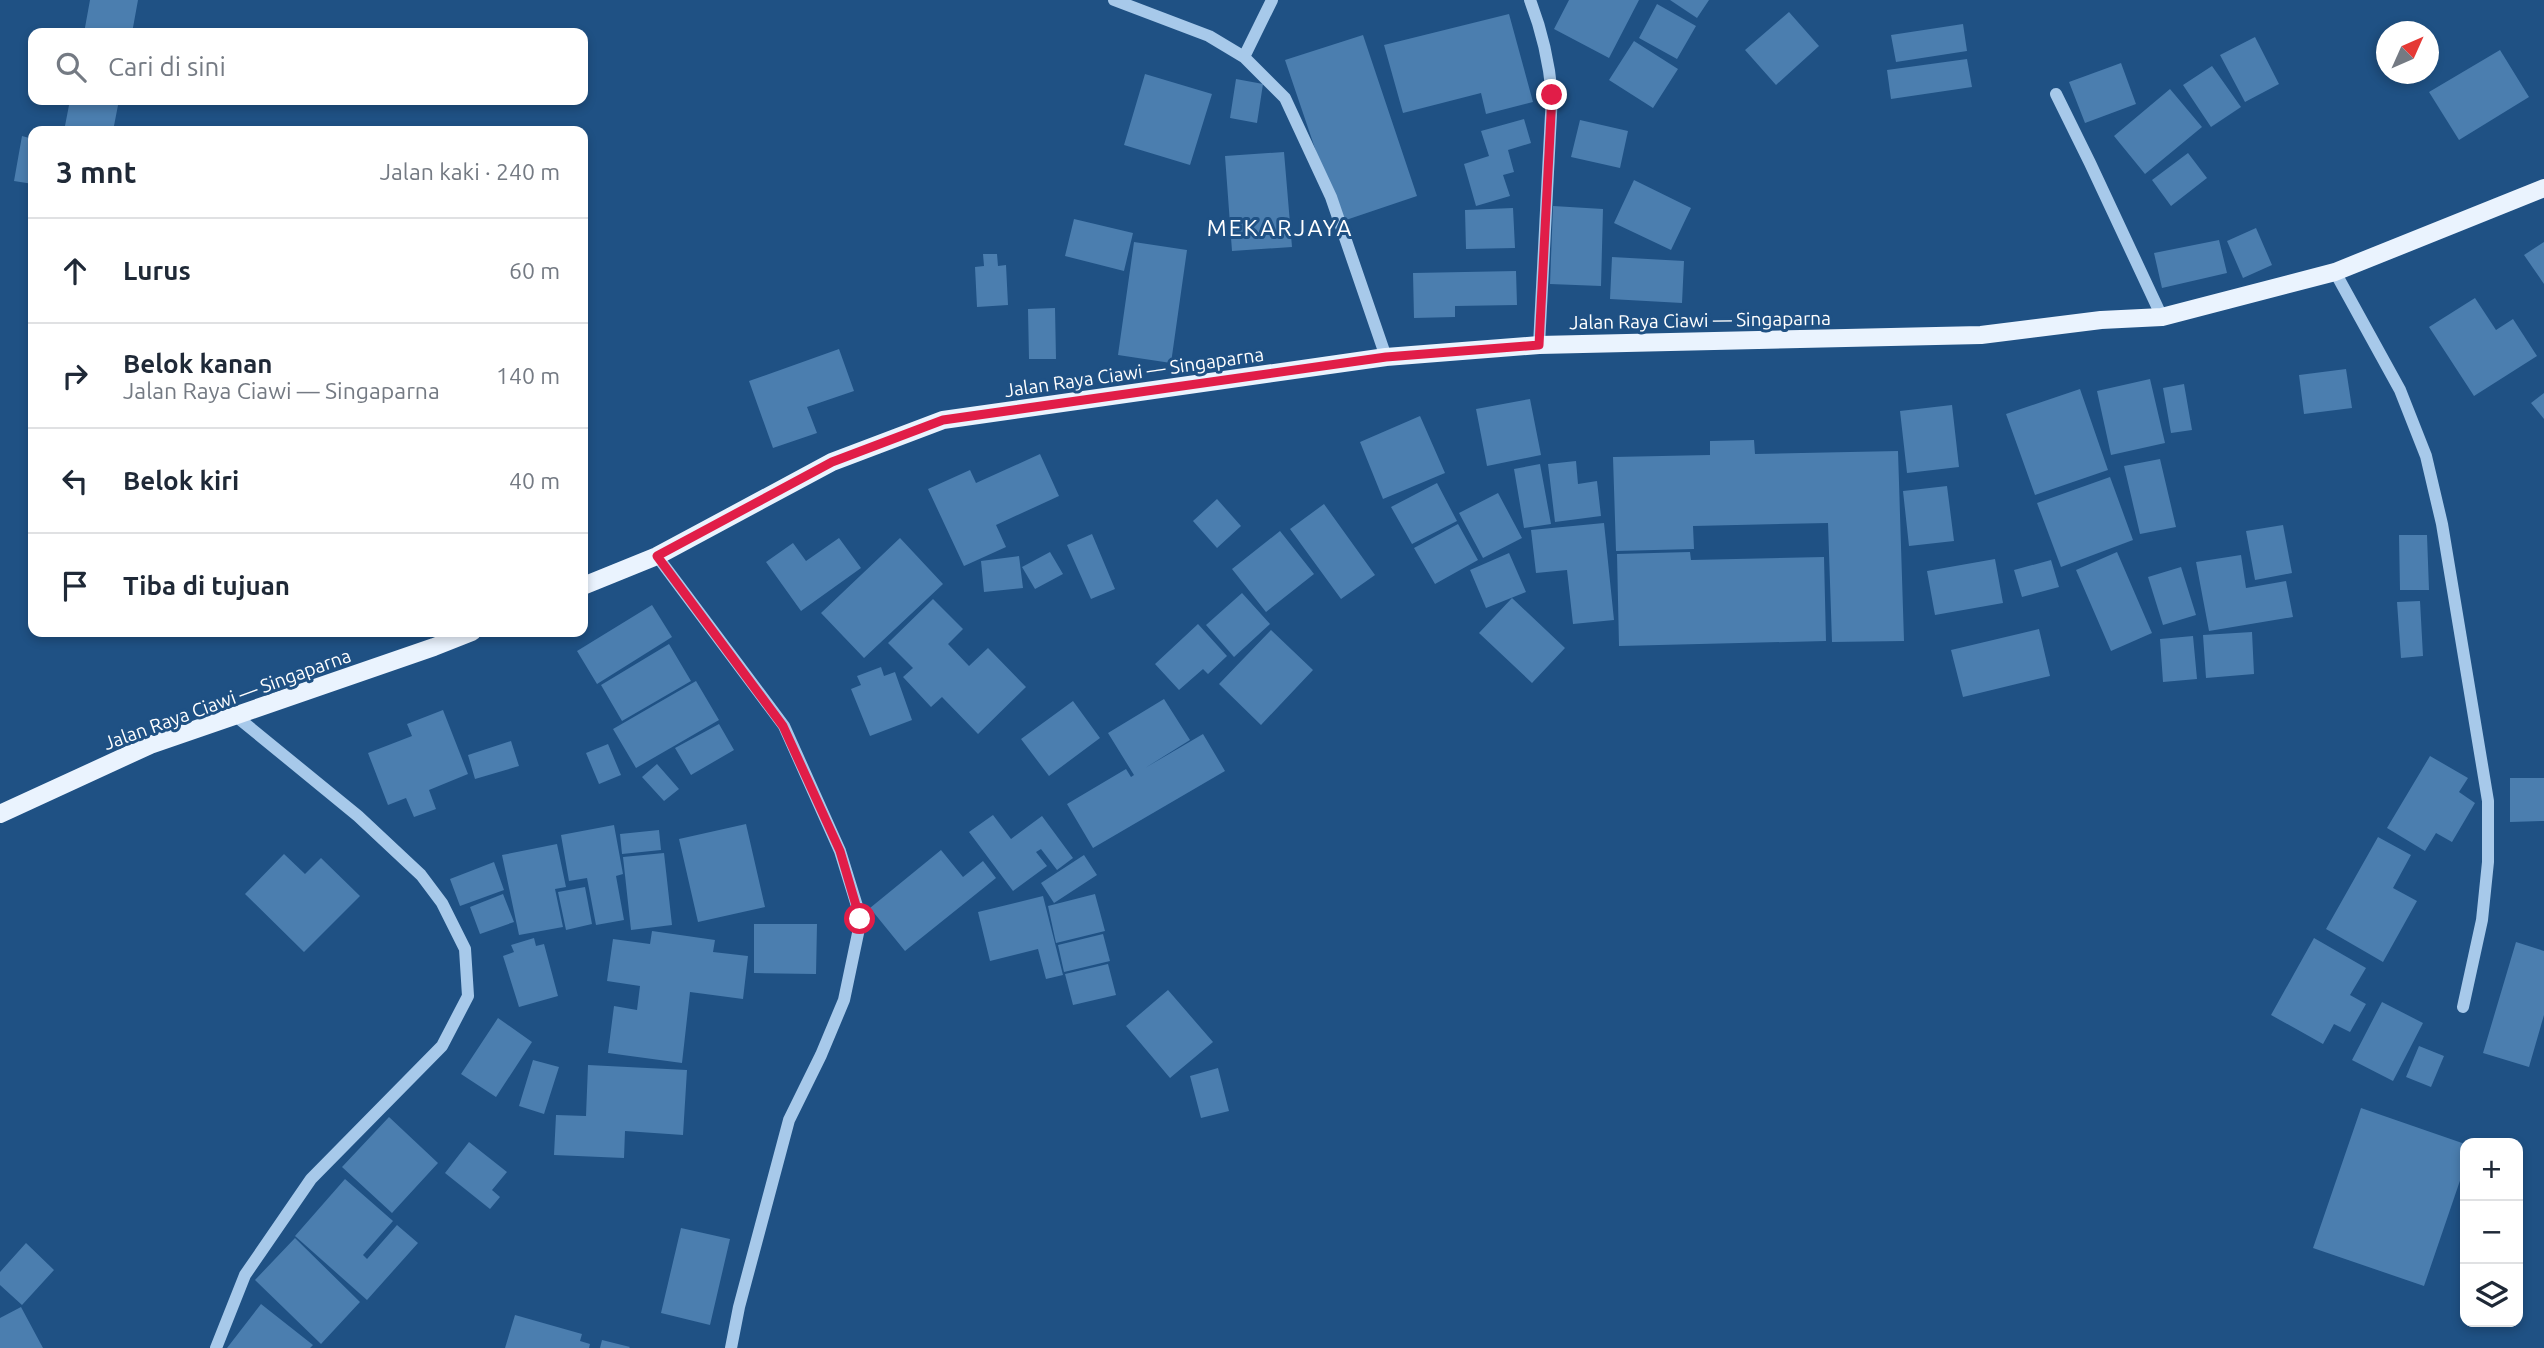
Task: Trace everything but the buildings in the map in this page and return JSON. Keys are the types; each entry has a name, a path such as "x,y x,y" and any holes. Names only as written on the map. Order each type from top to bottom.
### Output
{"main road":[{"name":"Jalan Raya Ciawi — Singaparna","path":"588,584 657,556 832,462 943,420 1386,357 1539,345 1981,335 2101,320 2162,317 2335,272 2544,188"},
{"name":"Jalan Raya Ciawi — Singaparna","path":"0,814 150,745 458,637"}],"street":[{"path":"1114,0 1209,36 1244,57 1285,98 1331,197 1386,357"},
{"path":"1244,57 1272,0"},
{"path":"1530,0 1548,61 1552,95 1539,345"},
{"path":"2056,94 2162,317"},
{"path":"2335,272 2400,390 2426,456 2442,524 2488,801 2488,862 2483,908 2463,1007"},
{"path":"657,556 783,726 840,851 860,919 844,1000 789,1120 739,1307 731,1348"},
{"path":"216,1348 245,1275 311,1179 442,1046 468,996 465,949 442,903 421,875 358,816 237,716"}],"district":[{"name":"MEKARJAYA","path":"1280,227"}],"route":[{"path":"860,919 840,851 783,726 657,556 832,462 943,420 1386,357 1539,345 1552,95"}]}
